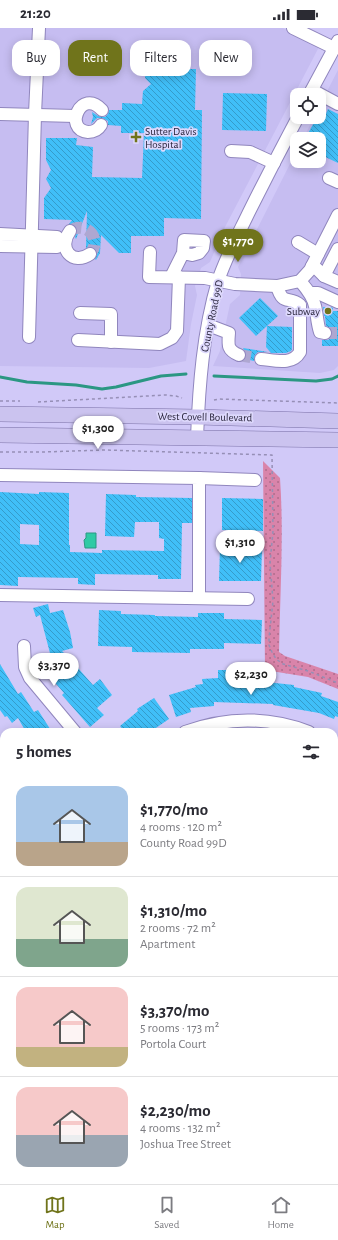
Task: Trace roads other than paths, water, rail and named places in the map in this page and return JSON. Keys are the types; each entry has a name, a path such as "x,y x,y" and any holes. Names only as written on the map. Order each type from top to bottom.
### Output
{"main road":[{"name":"West Covell Boulevard","path":"0,411 338,421"},
{"name":"West Covell Boulevard","path":"0,435 338,440"}],"street":[{"path":"29,337 35,114 39,28"},
{"path":"293,28 336,44 312,88"},
{"path":"326,99 338,104"},
{"path":"102,110 95,104 86,104 79,108 75,116 77,125 85,131 94,131 102,125"},
{"path":"0,114 75,116"},
{"name":"County Road 99D","path":"197,438 202,366 208,325 219,281 228,254 294,124"},
{"path":"230,151 250,152 274,163"},
{"path":"150,252 149,277 205,278 235,284 277,286 300,281 310,270 338,216"},
{"path":"0,234 57,247 63,242 70,231"},
{"path":"0,246 32,241"},
{"path":"63,242 67,252 76,257 86,257 90,254"},
{"path":"298,242 318,254"},
{"path":"324,276 338,249"},
{"path":"78,340 160,344 172,338 177,331 175,277 183,253"},
{"path":"312,266 324,276 338,282"},
{"path":"300,281 310,293 315,305 317,323 320,332 325,333"},
{"path":"261,359 289,361 297,357 300,352 300,305 297,302 282,297 277,286"},
{"path":"310,293 318,293 338,302"},
{"path":"80,313 111,314 111,342"},
{"path":"208,325 229,333 228,346 230,350 239,355"},
{"path":"0,475 255,480"},
{"path":"199,478 199,598"},
{"path":"0,595 248,598"},
{"path":"24,646 25,667 30,678 72,728"},
{"path":"196,728 224,721 269,721 292,725 299,728"},
{"path":"0,914 0,1012"}],"waterway":[{"path":"0,377 27,382 76,385 102,389 161,376 186,374"},
{"path":"214,376 316,381 332,379 338,376"}],"tunnel":[{"path":"70,231 76,228 82,228 87,229 91,233 94,237 95,243 90,254"},
{"path":"325,333 338,333"},
{"path":"239,355 261,359"}],"place":[{"name":"Sutter Davis Hospital","path":"136,137"},
{"name":"Subway","path":"328,311"}]}
